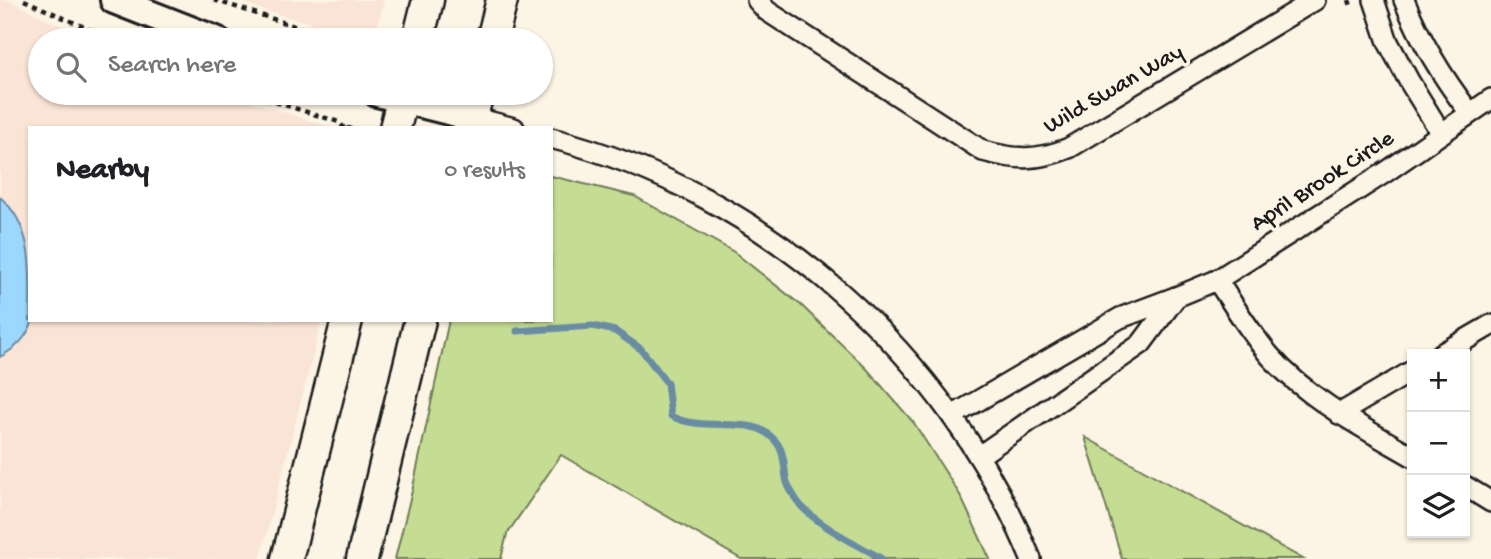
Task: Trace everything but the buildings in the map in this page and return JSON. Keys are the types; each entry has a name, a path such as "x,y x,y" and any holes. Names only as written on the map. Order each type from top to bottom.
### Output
{"main road":[{"path":"421,28 428,0"},
{"path":"495,28 502,0"},
{"path":"287,559 346,322"},
{"path":"362,559 421,322"}],"street":[{"path":"114,0 185,28"},
{"name":"Wild Swan Way","path":"757,0 767,11 983,151 1006,158 1027,159 1047,157 1069,148 1315,0"},
{"path":"1374,0 1388,42 1441,133"},
{"path":"1404,0 1417,33 1437,68 1470,113"},
{"name":"April Brook Circle","path":"952,416 1120,318 1217,280 1385,172 1491,99"},
{"path":"412,105 473,112 509,126"},
{"path":"553,139 629,161 673,180 722,206 770,237 822,276 865,314 952,416 979,456 1017,526 1031,559"},
{"path":"1217,280 1246,326 1272,357 1304,388 1339,414 1407,453"},
{"path":"979,456 1141,344 1176,297"},
{"path":"1450,349 1491,325"},
{"path":"1339,414 1407,374"},
{"path":"1470,489 1491,502"}],"path":[{"path":"24,0 86,28"},
{"path":"214,0 301,28"},
{"path":"285,105 345,126"}],"shaded area":[{"path":"0,0 8,0 65,28 28,28 28,105 262,105 327,126 28,126 28,322 321,322 260,559 0,559"},
{"path":"237,0 384,0 377,28 329,28 266,11"}],"green space":[{"path":"553,176 634,196 734,252 802,306 867,369 914,423 960,495 990,559 741,559 561,455 507,534 501,559 395,559 449,322 553,322"},
{"path":"1085,437 1303,559 1122,559"}],"water":[{"path":"0,197 12,209 25,238 28,250 28,322 32,322 20,342 0,357"}],"waterway":[{"path":"517,331 593,326 615,331 641,349 667,383 671,416 694,423 746,426 765,432 780,447 787,481 801,506 829,528 882,559"}]}
